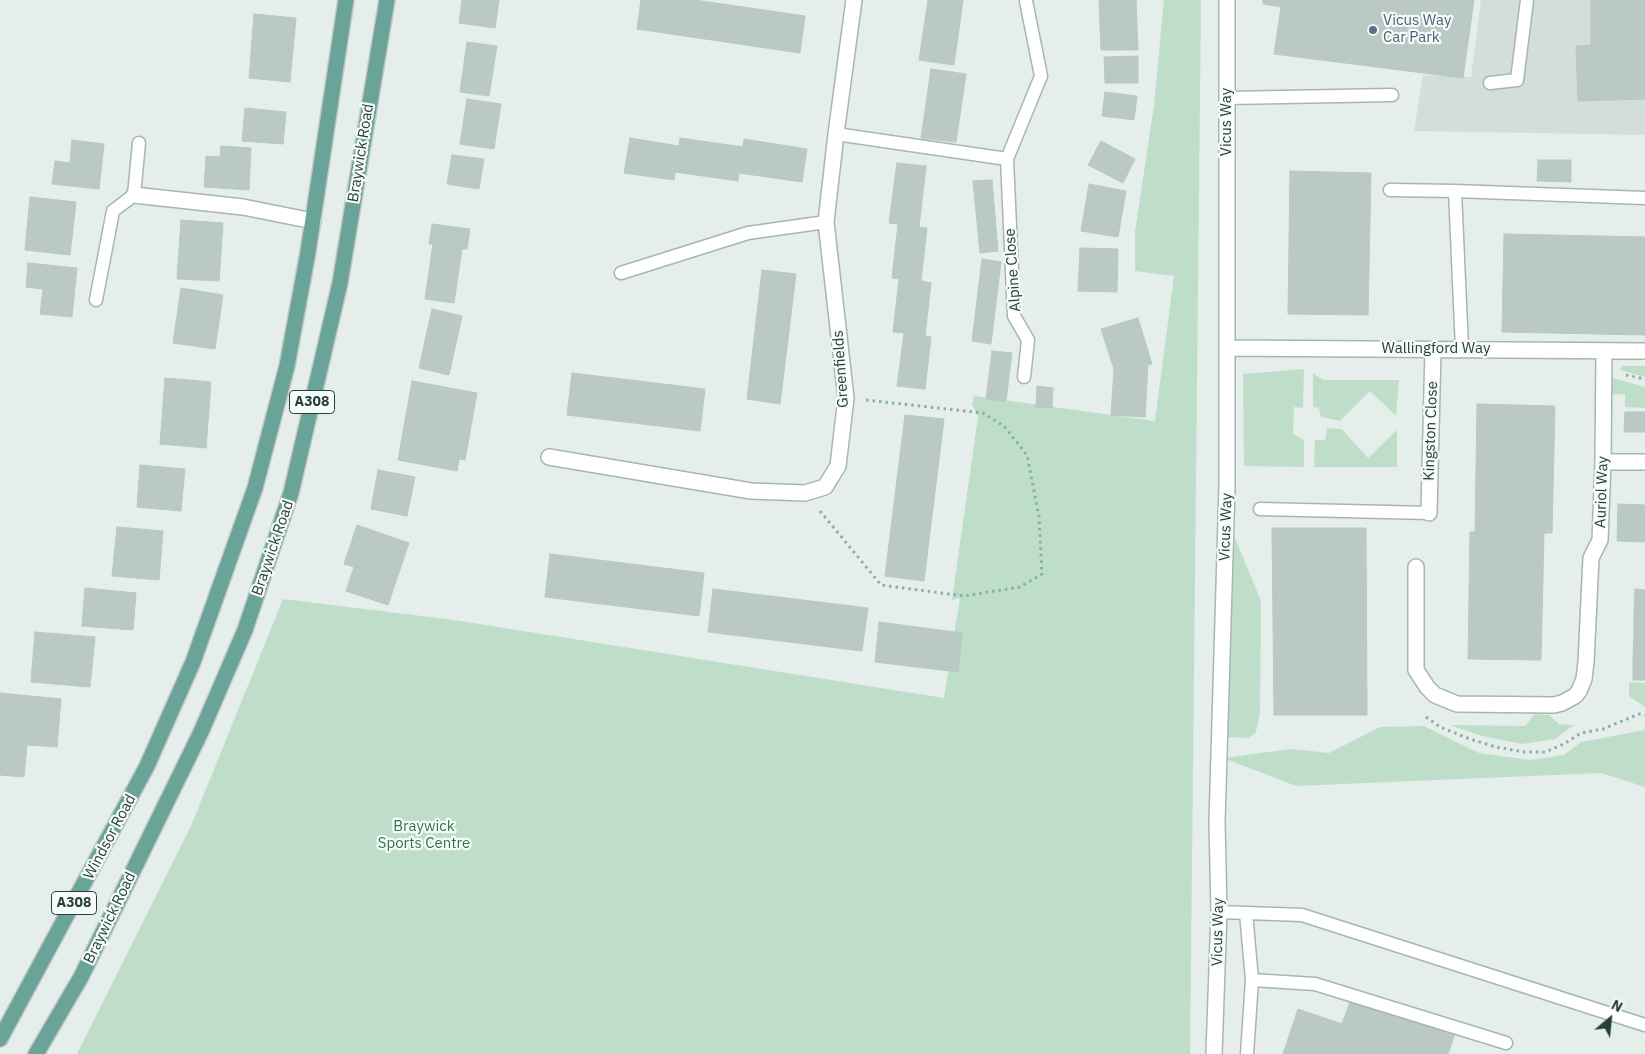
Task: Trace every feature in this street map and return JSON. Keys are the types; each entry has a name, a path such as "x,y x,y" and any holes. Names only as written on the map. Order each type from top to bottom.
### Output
{"main road":[{"name":"A308","path":"313,222 346,0"},
{"name":"Braywick Road","path":"36,1054 81,977 201,732 245,630 288,502 340,283 387,0"},
{"name":"Windsor Road","path":"0,1039 147,766 193,662 255,488 287,366 313,222"}],"street":[{"name":"Greenfields","path":"549,457 751,491 805,494 825,487 838,466 846,398 826,222 854,0"},
{"name":"Vicus Way","path":"1214,1054 1219,912 1218,822 1227,487 1228,98 1226,0"},
{"path":"134,195 243,207 313,222"},
{"name":"Wallingford Way","path":"1227,348 1645,352"},
{"name":"Kingston Close","path":"1428,513 1433,349"},
{"name":"Auriol Way","path":"1427,687 1435,695 1457,704 1554,705 1570,700 1579,691 1584,679 1586,662 1591,558 1600,540 1604,351"},
{"path":"1603,462 1645,462"},
{"path":"1416,567 1416,670 1427,687"}],"lane":[{"path":"1490,83 1518,80 1527,0"},
{"name":"Alpine Close","path":"1024,377 1028,340 1014,316 1007,159 1041,76 1026,1"},
{"path":"1228,98 1392,95"},
{"path":"836,134 1007,159"},
{"path":"96,300 113,211 134,195 140,143"},
{"path":"1390,190 1645,198"},
{"path":"1455,192 1462,349"},
{"path":"621,273 748,233 826,222"},
{"path":"1260,509 1428,513"},
{"path":"1219,912 1302,916 1645,1025"},
{"path":"1246,913 1252,980 1247,1054"},
{"path":"1252,980 1315,984 1506,1043"}],"path":[{"path":"805,494 881,585 964,596 1020,588 1042,574 1039,517 1027,454 1004,426 983,413 846,398"},
{"path":"1427,687 1421,703 1426,716 1440,727 1496,747 1524,752 1545,752 1564,744 1581,733 1603,729 1639,714 1645,714"}],"shaded area":[{"path":"1481,0 1645,0 1645,135 1414,131 1423,75 1471,77"}],"green space":[{"name":"Braywick Sports Centre","path":"1164,0 1201,0 1190,1054 77,1054 191,826 283,599 454,620 944,698 960,598 952,600 978,417 972,404 974,396 1155,421 1174,276 1135,271 1135,232 1154,105"},
{"path":"1622,366 1645,366 1645,377 1620,370"},
{"path":"1304,369 1303,408 1294,407 1293,434 1304,440 1304,467 1244,466 1243,374"},
{"path":"1313,373 1323,380 1399,380 1396,416 1370,391 1340,421 1321,417 1319,408 1313,407"},
{"path":"1613,378 1645,387 1645,408 1625,407 1625,394 1607,395 1606,381 1612,382"},
{"path":"1327,428 1342,429 1368,458 1397,430 1397,467 1314,467 1315,440 1325,440"},
{"path":"1235,538 1261,601 1260,712 1256,732 1249,738 1223,737 1228,576"},
{"path":"1629,682 1645,683 1645,707 1629,696"},
{"path":"1535,714 1549,715 1559,724 1574,725 1555,739 1522,744 1482,736 1450,725 1525,726"},
{"path":"1424,726 1479,753 1530,760 1564,755 1581,742 1645,730 1645,787 1601,773 1296,786 1223,758 1291,749 1329,753 1380,727"}],"building":[{"path":"462,0 499,0 495,28 459,23"},
{"path":"641,0 695,0 805,16 800,53 637,29"},
{"path":"928,0 963,0 954,65 919,60"},
{"path":"1099,0 1136,0 1138,50 1101,50"},
{"name":"Vicus Way Car Park","path":"1263,0 1474,0 1463,78 1274,54 1281,7 1263,4"},
{"path":"1591,0 1645,0 1645,99 1578,101 1576,46 1591,45"},
{"path":"254,14 296,18 290,82 249,78"},
{"path":"467,42 497,46 489,96 460,92"},
{"path":"1138,56 1138,83 1105,83 1104,57"},
{"path":"931,69 966,74 956,142 921,138"},
{"path":"1105,92 1137,96 1134,120 1102,116"},
{"path":"467,99 501,104 494,149 460,144"},
{"path":"245,108 286,112 283,144 242,141"},
{"path":"630,138 679,146 680,138 743,147 744,139 807,149 802,182 739,173 738,181 675,172 674,180 624,173"},
{"path":"72,140 104,144 99,189 52,184 55,161 70,163"},
{"path":"1101,141 1135,159 1123,183 1088,165"},
{"path":"221,146 251,148 249,190 204,187 206,156 220,157"},
{"path":"452,155 484,159 479,189 447,184"},
{"path":"1538,160 1571,160 1571,182 1537,181"},
{"path":"897,163 926,166 919,227 927,228 921,281 931,283 925,336 931,337 925,389 897,386 904,333 893,332 899,279 892,278 898,224 889,223"},
{"path":"1290,171 1371,173 1368,315 1288,314"},
{"path":"992,180 998,251 980,253 973,181"},
{"path":"1089,184 1126,191 1118,237 1081,231"},
{"path":"30,197 76,202 70,255 25,250"},
{"path":"181,220 223,223 219,281 177,279"},
{"path":"432,224 470,229 467,249 462,249 454,303 425,299 433,244 429,244"},
{"path":"1504,234 1645,237 1645,335 1502,332"},
{"path":"1080,248 1118,249 1117,292 1078,291"},
{"path":"982,259 1001,262 991,344 972,341"},
{"path":"28,263 77,268 72,317 40,314 43,289 26,287"},
{"path":"762,270 796,274 780,404 747,399"},
{"path":"181,288 223,295 215,349 173,343"},
{"path":"432,309 462,316 449,375 419,368"},
{"path":"1138,318 1152,364 1148,365 1145,417 1111,415 1114,369 1101,329"},
{"path":"992,351 1012,353 1006,401 986,399"},
{"path":"572,373 705,389 700,431 567,415"},
{"path":"165,378 211,382 206,448 160,444"},
{"path":"412,381 477,393 465,460 459,459 457,471 398,460"},
{"path":"1037,386 1053,388 1052,408 1036,407"},
{"path":"1477,404 1555,406 1552,533 1544,533 1541,660 1468,659 1470,532 1475,532"},
{"path":"1625,412 1645,412 1645,432 1624,432"},
{"path":"905,415 944,419 924,581 885,576"},
{"path":"140,465 185,469 181,511 137,507"},
{"path":"378,470 415,477 407,516 371,509"},
{"path":"1618,504 1645,505 1645,542 1617,541"},
{"path":"357,525 409,543 388,605 346,591 354,567 344,564"},
{"path":"117,527 163,531 159,580 112,576"},
{"path":"1272,528 1366,528 1367,715 1274,715"},
{"path":"550,554 704,573 699,616 545,597"},
{"path":"85,588 136,593 133,630 82,626"},
{"path":"713,589 868,608 862,651 708,632"},
{"path":"1635,589 1645,590 1645,612 1634,612"},
{"path":"1634,612 1645,612 1645,635 1634,635"},
{"path":"879,622 962,633 958,672 875,662"},
{"path":"35,632 95,637 90,687 31,682"},
{"path":"1634,635 1645,635 1645,658 1633,658"},
{"path":"1633,658 1645,658 1645,680 1633,680"},
{"path":"0,693 61,699 57,747 27,745 24,777 0,775"},
{"path":"1351,999 1455,1033 1448,1054 1283,1054 1298,1009 1342,1024"}],"place":[{"name":"Vicus Way Car Park","path":"1373,30"}]}
